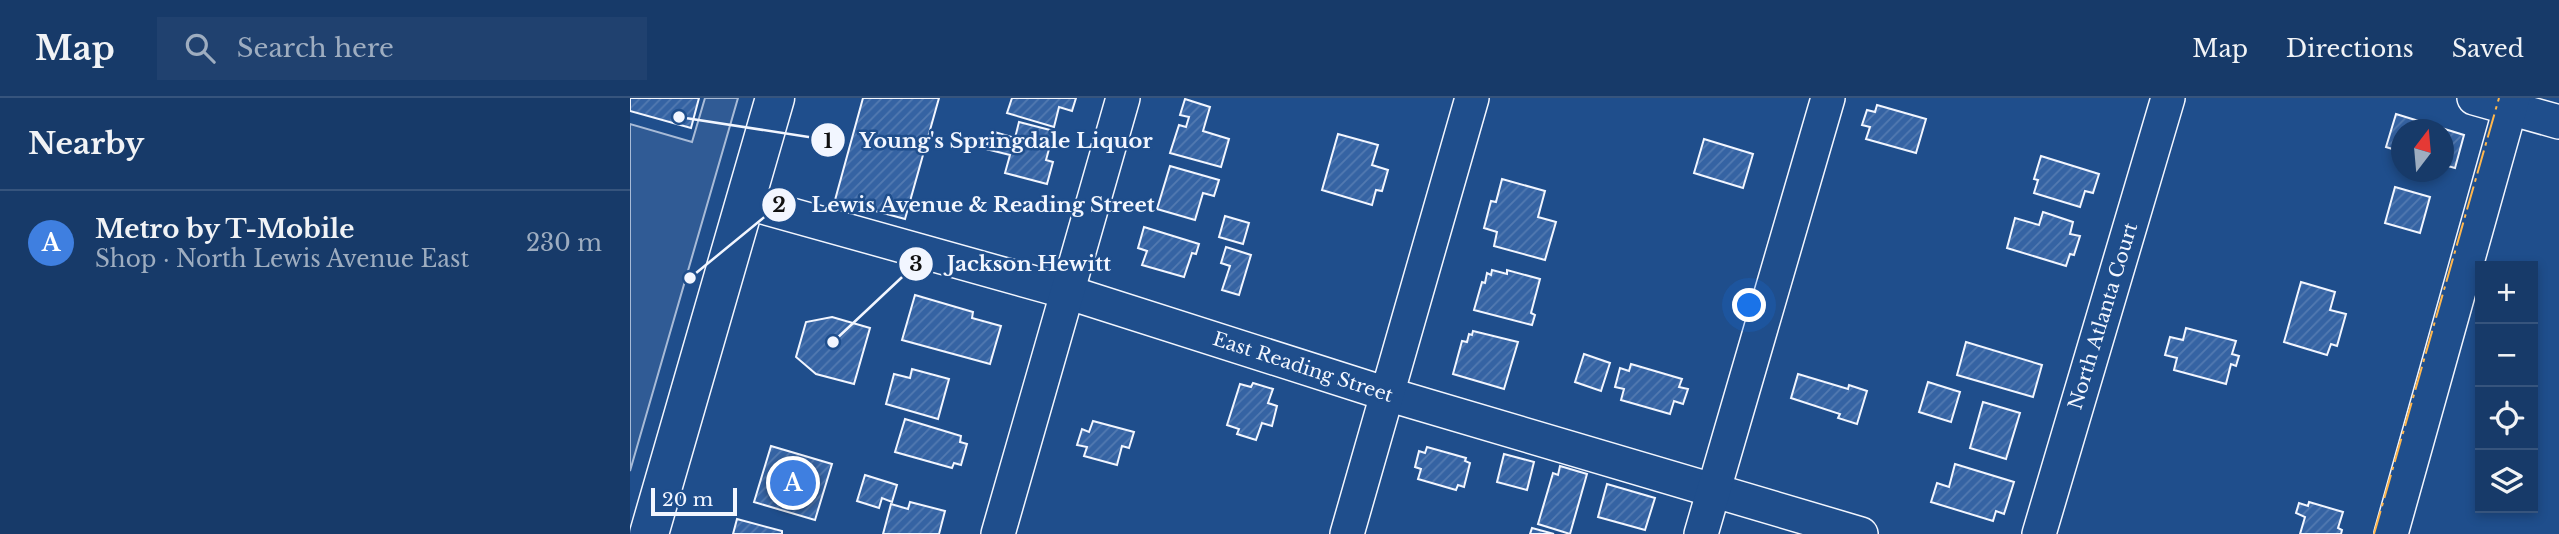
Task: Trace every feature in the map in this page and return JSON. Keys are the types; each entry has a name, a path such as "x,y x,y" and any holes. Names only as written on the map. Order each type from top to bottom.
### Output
{"main road":[{"path":"649,534 775,98"}],"street":[{"path":"998,534 1122,98"},
{"path":"1347,534 1472,98"},
{"path":"1701,534 1828,98"},
{"name":"North Atlanta Court","path":"2039,534 2168,98"},
{"path":"2474,98 2511,103 2559,122"},
{"path":"2391,534 2511,103"},
{"name":"East Reading Street","path":"745,202 1067,292 1387,394 1861,534"}],"shaded area":[{"path":"705,98 738,98 630,471 630,124 692,142"}],"building":[{"path":"630,98 699,98 691,128 630,111"},
{"path":"863,98 939,98 905,219 835,200"},
{"path":"1012,98 1076,98 1072,111 1059,107 1054,127 1007,113"},
{"path":"1185,99 1210,107 1203,131 1229,139 1221,167 1170,153 1179,125 1186,127 1189,117 1180,115"},
{"path":"1877,105 1926,119 1916,153 1866,139 1870,127 1862,125 1867,110 1875,112"},
{"path":"2396,114 2412,119 2394,119"},
{"path":"1019,122 1054,131 1046,160 1053,162 1047,184 1005,173 1010,155 986,149 991,131 1015,138"},
{"path":"2391,130 2391,149 2386,147"},
{"path":"2454,132 2464,135 2454,168"},
{"path":"1338,134 1378,145 1372,165 1388,170 1382,191 1376,190 1372,205 1322,190"},
{"path":"1704,139 1753,154 1743,188 1694,173"},
{"path":"2041,156 2099,174 2093,193 2085,191 2080,207 2034,193 2038,180 2034,179"},
{"path":"1170,166 1219,180 1214,196 1203,193 1195,220 1157,209"},
{"path":"1502,179 1545,191 1538,217 1556,222 1545,260 1494,246 1497,232 1484,228 1491,201 1496,202"},
{"path":"2395,187 2430,197 2420,233 2385,223"},
{"path":"2043,212 2073,222 2070,234 2080,236 2074,255 2070,254 2066,266 2007,248 2015,218 2039,225"},
{"path":"1225,216 1249,223 1243,244 1219,237"},
{"path":"1144,227 1199,244 1196,254 1192,253 1184,277 1142,265 1147,251 1138,248"},
{"path":"1226,247 1251,255 1239,295 1222,290 1230,266 1221,263"},
{"path":"1492,270 1507,274 1507,270 1540,279 1531,313 1535,315 1532,325 1474,310 1482,282 1485,283 1487,273 1491,275"},
{"path":"2301,282 2335,292 2330,310 2346,314 2337,346 2331,344 2327,355 2284,342"},
{"path":"915,295 973,312 972,318 1001,326 990,364 902,340"},
{"path":"832,317 870,328 854,384 816,374 796,357 806,322"},
{"path":"2186,328 2236,341 2232,354 2239,356 2236,366 2231,364 2226,384 2174,370 2177,358 2165,355 2170,337 2183,340"},
{"path":"1473,331 1518,342 1504,389 1453,374 1462,341 1467,342"},
{"path":"1966,342 2042,365 2033,397 1957,375"},
{"path":"1584,354 1610,363 1601,391 1575,382"},
{"path":"1631,364 1682,379 1679,387 1688,389 1683,404 1674,401 1670,414 1621,400 1624,389 1615,387 1620,368 1629,371"},
{"path":"912,369 949,379 938,419 886,404 894,374 910,378"},
{"path":"1798,374 1848,389 1849,385 1867,391 1857,424 1838,418 1840,414 1791,398"},
{"path":"1928,382 1960,392 1951,422 1919,412"},
{"path":"1253,383 1273,389 1268,403 1277,406 1272,426 1262,423 1256,440 1237,434 1239,429 1227,425 1240,384 1251,387"},
{"path":"1983,402 2020,413 2006,459 1970,448"},
{"path":"905,419 961,436 960,442 967,444 961,465 954,463 952,468 895,452"},
{"path":"1093,421 1134,432 1129,448 1122,446 1117,465 1084,456 1087,447 1077,445 1082,429 1089,432"},
{"path":"771,446 832,464 815,520 754,502"},
{"path":"1427,447 1466,458 1465,461 1470,463 1464,487 1458,485 1456,490 1418,479 1421,469 1415,467 1419,451 1425,453"},
{"path":"1504,454 1534,462 1527,490 1497,482"},
{"path":"1955,464 2014,482 2004,514 1996,511 1993,521 1931,502 1937,483 1949,487"},
{"path":"1560,466 1587,474 1570,534 1538,524 1553,473 1558,475"},
{"path":"865,475 897,485 892,502 882,498 879,508 857,501"},
{"path":"1607,484 1655,498 1645,530 1598,517"},
{"path":"910,502 945,511 939,534 883,534 891,504 908,509"},
{"path":"2309,502 2343,512 2338,528 2342,530 2341,534 2300,534 2305,517 2296,513 2299,503 2308,506"},
{"path":"737,519 782,531 782,534 733,534"},
{"path":"1532,528 1554,534 1530,534"}],"power":[{"path":"2374,534 2499,98"}],"place":[{"name":"Young's Springdale Liquor","path":"679,117"},
{"name":"Lewis Avenue & Reading Street","path":"690,278"},
{"name":"Jackson Hewitt","path":"833,342"},
{"name":"Metro by T-Mobile","path":"793,483"}]}
